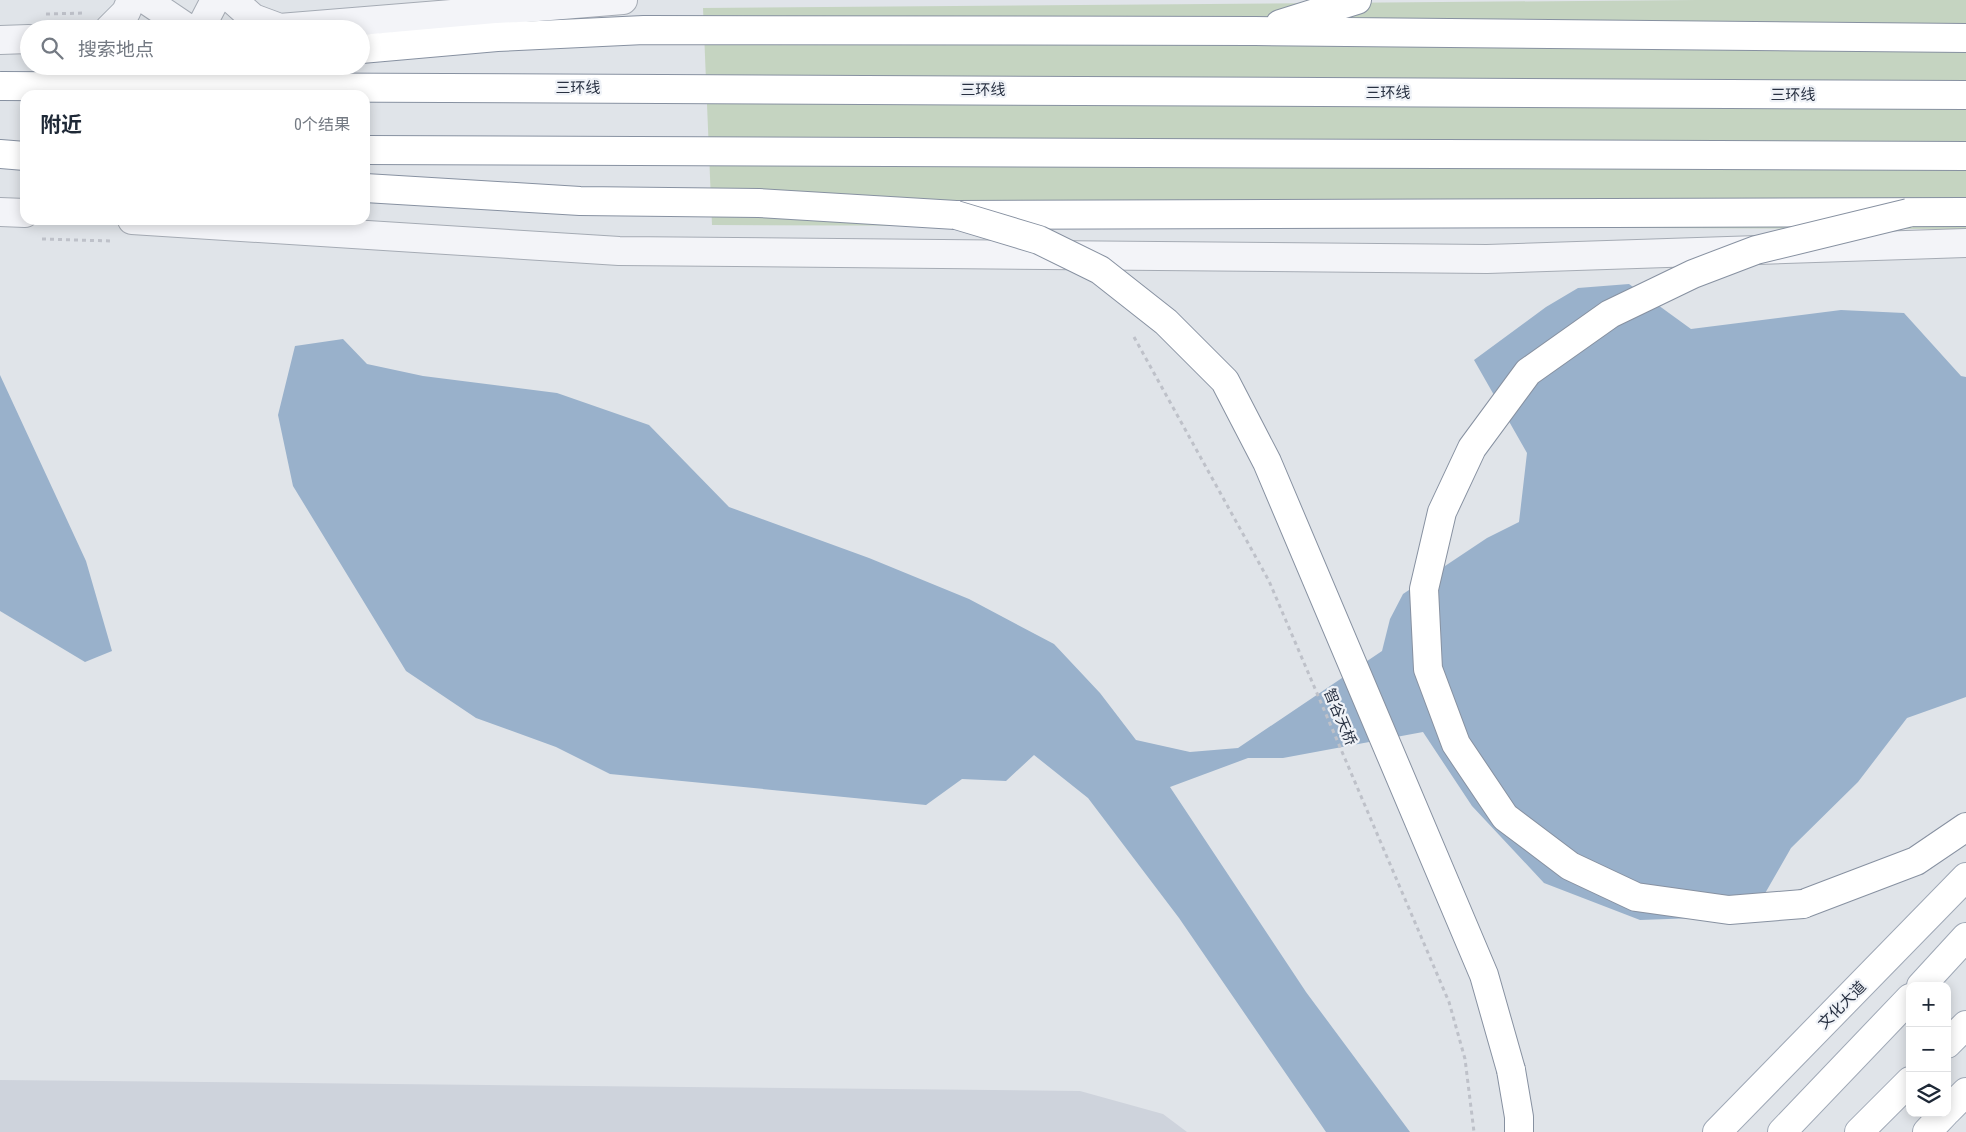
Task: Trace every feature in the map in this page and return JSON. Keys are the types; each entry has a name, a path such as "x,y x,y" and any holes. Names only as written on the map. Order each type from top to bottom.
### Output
{"main road":[{"path":"1255,31 1357,0"},
{"path":"370,48 497,37 644,30 1255,31 1966,38"},
{"path":"0,80 56,75"},
{"name":"三环线","path":"0,86 1966,95"},
{"path":"0,149 20,149"},
{"path":"370,150 1966,156"},
{"path":"0,154 20,156"},
{"path":"370,188 580,201 759,203 956,214 1908,214 1966,212"},
{"path":"956,214 1039,240 1100,270 1166,322 1225,381 1267,462 1484,975 1511,1070 1519,1117 1519,1132"},
{"path":"1908,214 1756,250 1693,274 1610,314 1528,372 1472,448 1442,512 1424,589 1428,669 1456,744 1505,816 1570,866 1636,897 1729,910 1803,904 1916,861 1966,826"},
{"name":"文化大道","path":"1717,1132 1966,877"},
{"path":"1925,982 1966,937"},
{"path":"1945,982 1966,963"},
{"path":"1782,1132 1906,1002"},
{"path":"1822,1090 1906,1016"},
{"path":"1951,1040 1966,1025"},
{"path":"1859,1132 1906,1085"},
{"path":"1951,1107 1966,1092"},
{"path":"1927,1132 1941,1117"}],"street":[{"path":"105,20 126,12 131,0"},
{"path":"146,0 176,20"},
{"path":"205,20 215,0"},
{"path":"233,0 257,20"},
{"path":"370,20 623,0"},
{"path":"0,40 20,39"},
{"path":"206,75 209,90"},
{"path":"0,212 20,213"},
{"path":"264,225 619,251 1487,259 1966,244"}],"path":[{"path":"38,14 93,20"},
{"name":"智谷天桥","path":"1132,332 1269,582 1320,700 1449,1002 1465,1059 1474,1132"}],"shaded area":[{"path":"0,1080 1080,1091 1163,1114 1187,1132 0,1132"}],"green space":[{"path":"1696,0 1966,0 1966,229 712,225 703,8"}],"water":[{"path":"1629,284 1691,329 1841,310 1904,313 1961,376 1966,377 1966,697 1907,718 1858,782 1791,848 1752,916 1640,920 1544,883 1472,806 1423,732 1283,758 1248,758 1170,787 1306,992 1410,1132 1326,1132 1179,918 1088,798 1034,755 1006,781 962,779 926,805 610,774 556,747 476,718 406,671 293,486 278,415 295,346 343,339 367,364 423,376 557,393 649,425 729,507 869,558 969,599 1054,644 1100,693 1136,740 1190,752 1238,748 1382,651 1390,619 1403,594 1487,538 1519,522 1527,453 1474,360 1546,307 1578,288"},
{"path":"0,375 86,561 112,651 85,662 0,611"}]}
